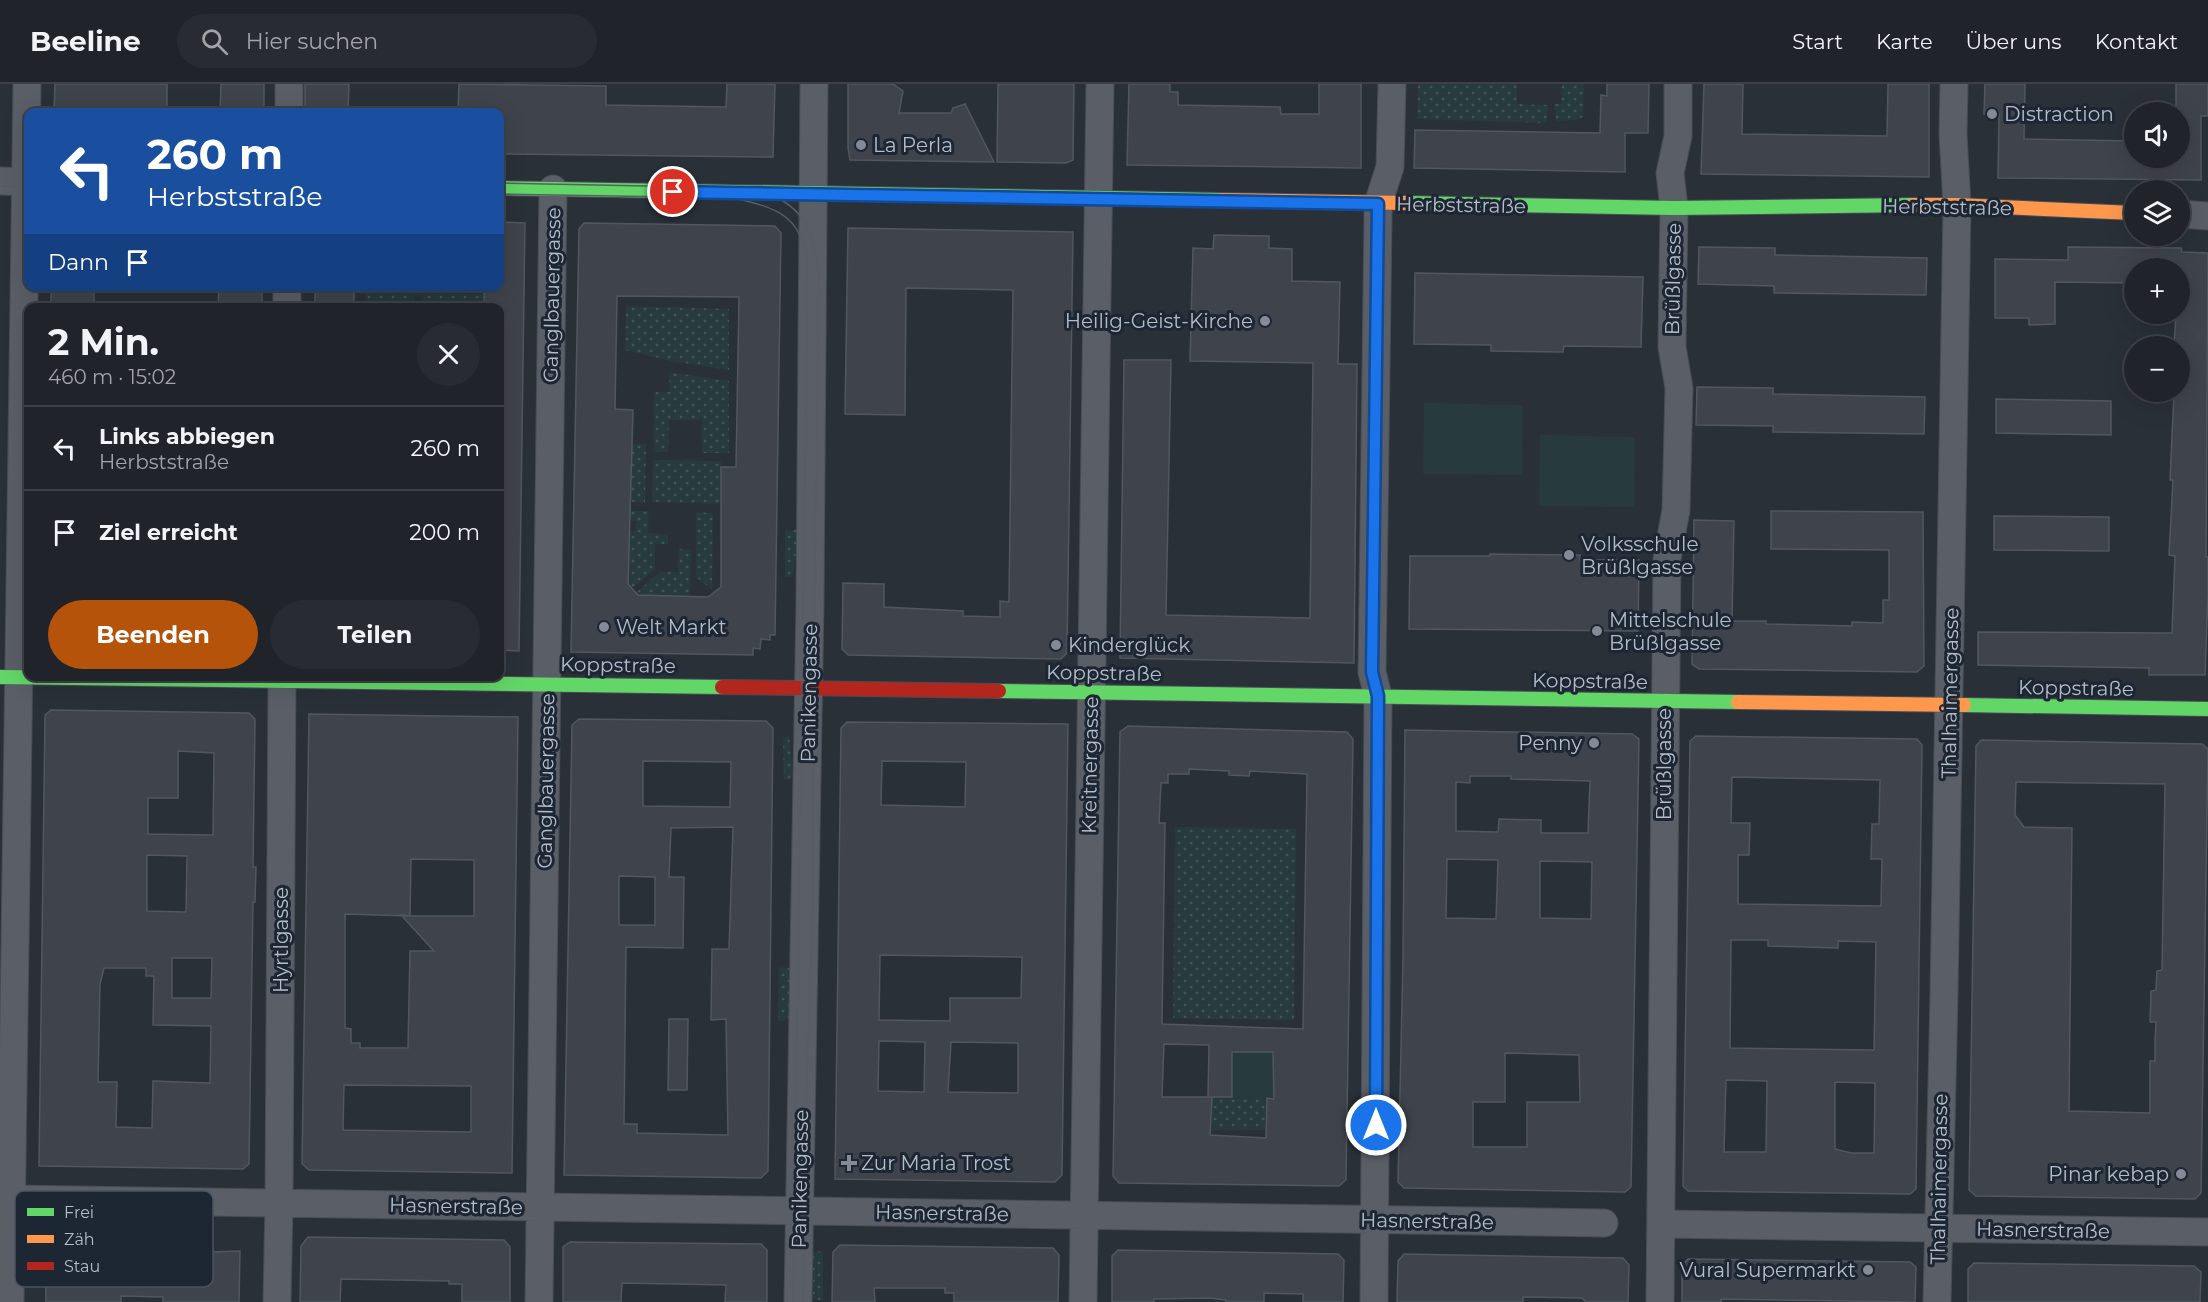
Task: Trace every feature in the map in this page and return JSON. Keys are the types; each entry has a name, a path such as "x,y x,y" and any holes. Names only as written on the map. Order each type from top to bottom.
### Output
{"main road":[{"name":"Herbststraße","path":"504,188 1097,200 1674,208 1957,205 2124,213"},
{"name":"Koppstraße","path":"9,677 24,677"},
{"name":"Koppstraße","path":"414,681 2208,709"}],"street":[{"path":"25,108 27,84"},
{"path":"289,84 289,108"},
{"name":"Panikengasse","path":"798,1302 808,687 814,84"},
{"name":"Kreitnergasse","path":"1083,1302 1100,84"},
{"path":"1374,1302 1378,696 1372,672 1378,204 1390,167 1392,84"},
{"name":"Brüßlgasse","path":"1660,1302 1667,560 1676,510 1679,398 1672,347 1674,208 1670,173 1678,136 1678,84"},
{"name":"Thalhaimergasse","path":"1937,1302 1950,706 1957,205 1953,134 1954,84"},
{"path":"10,1302 9,677 18,181 24,116"},
{"name":"Ganglbauergasse","path":"539,1302 554,189"},
{"path":"2190,215 2208,216"},
{"name":"Hyrtlgasse","path":"277,1302 282,681"},
{"name":"Hasnerstraße","path":"11,1199 15,1199"},
{"name":"Hasnerstraße","path":"213,1202 1604,1223"},
{"name":"Hasnerstraße","path":"1662,1224 2208,1232"}],"green space":[{"path":"1418,84 1517,84 1517,104 1548,105 1547,123 1417,119"},
{"path":"1562,84 1584,84 1583,117 1576,120 1556,121 1554,104 1561,104"},
{"path":"365,293 484,294 484,303 422,303 422,296 415,295 415,303 365,303"},
{"path":"626,306 729,309 729,370 671,361 625,350"},
{"path":"669,372 729,381 729,453 702,453 702,420 669,420 668,452 654,452 654,392 670,392"},
{"path":"1424,403 1523,405 1522,475 1423,474"},
{"path":"1540,435 1635,437 1634,507 1539,506"},
{"path":"632,444 646,444 645,503 630,502"},
{"path":"653,460 721,461 721,504 652,502"},
{"path":"630,511 649,511 648,533 668,535 668,544 655,544 655,569 632,589 628,584 630,531 635,531 636,521 630,520"},
{"path":"696,512 713,513 712,590 696,577"},
{"path":"785,530 800,530 792,577 785,577"},
{"path":"679,549 691,550 690,597 638,595 636,593 660,572 678,572"},
{"path":"789,736 793,774 790,779 784,780 783,738"},
{"path":"1175,827 1296,829 1294,1020 1173,1018"},
{"path":"779,967 790,970 789,1020 778,1021"},
{"path":"1232,1052 1273,1052 1274,1099 1232,1097"},
{"path":"1212,1097 1267,1098 1267,1130 1211,1130"},
{"path":"823,1251 823,1300 816,1300 813,1297 813,1252"}],"building":[{"path":"55,84 167,84 167,108 54,108"},
{"path":"221,84 264,84 264,108 220,108"},
{"path":"305,84 349,84 348,108 305,108"},
{"path":"459,84 606,86 606,105 726,107 727,84 775,84 773,157 504,154 504,108 458,108"},
{"path":"848,84 893,84 903,91 899,113 951,113 953,108 965,104 994,162 850,160"},
{"path":"998,84 1074,84 1073,160 1066,163 997,162"},
{"path":"1129,84 1170,84 1170,92 1178,92 1178,105 1280,107 1281,114 1319,114 1319,84 1361,84 1361,168 1127,165"},
{"path":"1607,84 1649,84 1648,133 1625,133 1625,172 1414,168 1415,130 1600,133 1601,95 1607,96"},
{"path":"1704,84 1743,84 1742,134 1887,136 1888,84 1929,84 1929,177 1701,174"},
{"path":"1985,84 2025,84 2024,139 2124,141 2124,168 2190,168 2190,102 2176,102 2176,84 2208,84 2208,116 2201,116 2201,180 1998,178 1999,114 1984,114"},
{"path":"504,222 525,223 519,651 504,650 504,303 484,303 484,291 504,291"},
{"path":"584,223 775,226 781,233 775,635 770,635 770,640 761,639 760,649 753,648 753,655 571,652 579,229","holes":["617,296 739,297 736,467 721,467 721,587 708,597 638,595 628,584 633,410 615,409"]},
{"path":"848,228 1073,232 1067,653 1061,659 848,655 842,649 843,583 884,584 884,607 963,611 963,616 1000,617 1000,601 1009,602 1013,290 906,288 905,415 845,414"},
{"path":"1214,235 1269,236 1269,248 1292,249 1292,281 1340,282 1338,364 1357,364 1354,663 1120,658 1124,360 1171,360 1166,615 1310,618 1313,363 1190,361 1193,248 1213,249"},
{"path":"1699,247 1775,248 1775,255 1927,258 1926,295 1774,293 1774,286 1698,284"},
{"path":"2068,247 2181,248 2182,252 2208,253 2206,557 2208,557 2208,592 2205,675 2149,675 2149,668 1978,665 1978,632 2172,633 2175,556 2169,555 2174,402 2190,402 2190,336 2175,336 2175,324 2190,324 2190,258 2124,258 2124,283 2055,282 2055,324 2029,325 2029,318 1995,318 1995,259 2068,260"},
{"path":"1415,273 1643,277 1641,347 1564,346 1563,352 1491,351 1491,345 1414,344"},
{"path":"51,291 94,291 94,303 51,303"},
{"path":"219,291 262,291 262,303 218,303"},
{"path":"315,291 354,291 354,303 315,303"},
{"path":"1697,387 1773,388 1773,394 1925,397 1924,434 1773,432 1773,426 1696,425"},
{"path":"1996,399 2111,401 2111,435 1996,433"},
{"path":"1771,511 1923,512 1924,666 1917,672 1699,669 1692,664 1694,520 1734,521 1732,621 1852,626 1852,622 1883,623 1883,600 1889,600 1889,550 1771,549"},
{"path":"1994,516 2109,517 2109,551 1994,550"},
{"path":"1490,554 1580,555 1580,560 1639,560 1638,631 1409,629 1410,556 1490,556"},
{"path":"51,710 249,713 255,719 253,867 256,867 255,902 253,902 249,1164 243,1169 39,1166 45,715","holes":["178,751 214,753 213,835 148,834 148,798 178,798","147,855 187,856 186,912 147,911","172,958 212,958 211,998 172,998","104,968 146,968 146,976 154,976 153,1025 211,1026 210,1083 153,1081 152,1128 116,1127 117,1082 98,1082 100,984"]},
{"path":"309,714 518,717 512,1173 309,1170 302,1164","holes":["411,859 474,860 474,916 410,916","345,914 402,916 434,951 410,951 408,1048 360,1048 360,1043 351,1043 351,1029 345,1028","344,1085 471,1086 471,1132 343,1130"]},
{"path":"579,719 766,721 773,728 768,1171 761,1178 564,1175 572,725","holes":["643,761 731,762 730,807 643,806","733,827 729,949 712,949 711,1020 726,1019 728,1135 637,1133 637,1124 624,1124 626,947 683,948 684,877 669,877 671,828","619,876 655,877 655,925 619,925"]},
{"path":"847,722 1068,724 1062,1175 1055,1182 835,1179 841,728","holes":["882,761 966,762 965,807 881,805","880,955 1022,957 1021,998 950,998 950,1021 879,1020","879,1041 925,1042 924,1092 878,1091","951,1042 1018,1043 1018,1093 948,1092"]},
{"path":"1128,726 1347,732 1353,739 1346,1180 1339,1186 1119,1183 1113,1176 1120,732","holes":["1189,769 1229,771 1229,775 1249,776 1250,771 1307,774 1303,1029 1162,1024 1165,823 1159,823 1161,783 1168,783 1168,774 1189,774","1164,1044 1209,1045 1208,1097 1162,1097","1232,1052 1273,1052 1274,1099 1267,1098 1266,1138 1210,1135 1212,1097 1232,1097"]},
{"path":"1405,730 1632,734 1639,739 1631,1187 1625,1192 1404,1188 1398,1182","holes":["1470,776 1590,781 1588,833 1541,833 1541,820 1499,819 1498,832 1456,831 1456,782 1470,783","1447,859 1498,860 1496,919 1446,918","1540,861 1592,862 1591,919 1540,918","1505,1053 1579,1055 1580,1102 1527,1102 1527,1147 1473,1147 1473,1102 1505,1102"]},
{"path":"1696,736 1917,739 1922,745 1916,1189 1910,1194 1688,1191 1683,1186 1690,741","holes":["1732,777 1880,780 1879,824 1872,824 1871,859 1882,859 1881,906 1738,904 1738,855 1749,855 1750,823 1731,823","1731,940 1768,940 1768,946 1838,948 1838,941 1876,942 1874,1050 1730,1048","1726,1080 1767,1081 1766,1152 1724,1152","1835,1082 1875,1083 1874,1153 1851,1153 1835,1149"]},
{"path":"1981,740 2202,744 2208,749 2201,1193 2195,1199 1976,1196 1969,1190 1976,746","holes":["2016,782 2165,784 2162,970 2157,971 2156,990 2151,991 2150,1022 2156,1022 2155,1061 2150,1061 2150,1113 2069,1111 2072,828 2024,827 2015,815"]},
{"path":"669,1019 688,1019 687,1090 668,1090"},
{"path":"308,1237 504,1240 510,1247 510,1302 462,1302 462,1284 449,1284 449,1281 341,1279 340,1302 300,1302 301,1246"},
{"path":"570,1242 761,1244 767,1250 767,1302 725,1302 726,1285 622,1283 621,1302 563,1302 563,1247"},
{"path":"840,1245 1053,1248 1059,1255 1058,1302 954,1302 954,1293 945,1293 945,1288 874,1288 875,1302 832,1302 833,1252"},
{"path":"1118,1250 1338,1254 1344,1260 1343,1302 1303,1302 1303,1294 1264,1293 1264,1302 1226,1302 1226,1300 1209,1298 1112,1302 1112,1256"},
{"path":"240,1251 239,1302 163,1302 163,1297 121,1296 121,1302 46,1302 46,1287 213,1287 213,1252"},
{"path":"1404,1254 1623,1258 1629,1265 1628,1302 1586,1302 1582,1298 1523,1297 1523,1302 1397,1302 1398,1261"},
{"path":"1688,1259 1910,1262 1916,1267 1915,1302 1721,1299 1721,1302 1682,1302 1682,1265"},
{"path":"1974,1263 2194,1266 2201,1272 2200,1302 1968,1302 1968,1269"}],"tram line":[{"path":"0,176 24,176"},
{"path":"504,183 748,188 766,193 792,208 801,218 813,243 819,276 813,714 813,905 807,1069 803,1302"},
{"path":"0,186 24,187"},
{"path":"504,194 734,198 763,206 784,216 800,234 805,247 808,263 793,1302"}],"traffic: fast":[{"path":"504,188 1221,200"},
{"path":"1408,203 1674,208 1913,205"},
{"path":"0,677 24,677"},
{"path":"289,681 722,687"},
{"path":"999,691 1738,702"},
{"path":"1964,705 2208,709"}],"traffic: slow":[{"path":"1221,200 1408,203"},
{"path":"1913,205 2124,213"},
{"path":"1738,702 1964,705"}],"traffic: jam":[{"path":"722,687 999,691"}],"place":[{"name":"Distraction","path":"1992,114"},
{"name":"La Perla","path":"861,145"},
{"name":"Heilig-Geist-Kirche","path":"1265,321"},
{"name":"Volksschule Brüßlgasse","path":"1569,555"},
{"name":"Welt Markt","path":"604,627"},
{"name":"Mittelschule Brüßlgasse","path":"1597,631"},
{"name":"Kinderglück","path":"1056,645"},
{"name":"Penny","path":"1594,743"},
{"name":"Zur Maria Trost","path":"849,1163"},
{"name":"Pinar kebap","path":"2181,1174"},
{"name":"Vural Supermarkt","path":"1868,1270"}],"route":[{"path":"673,192 1378,204 1372,672 1378,696 1376,1125"}]}
